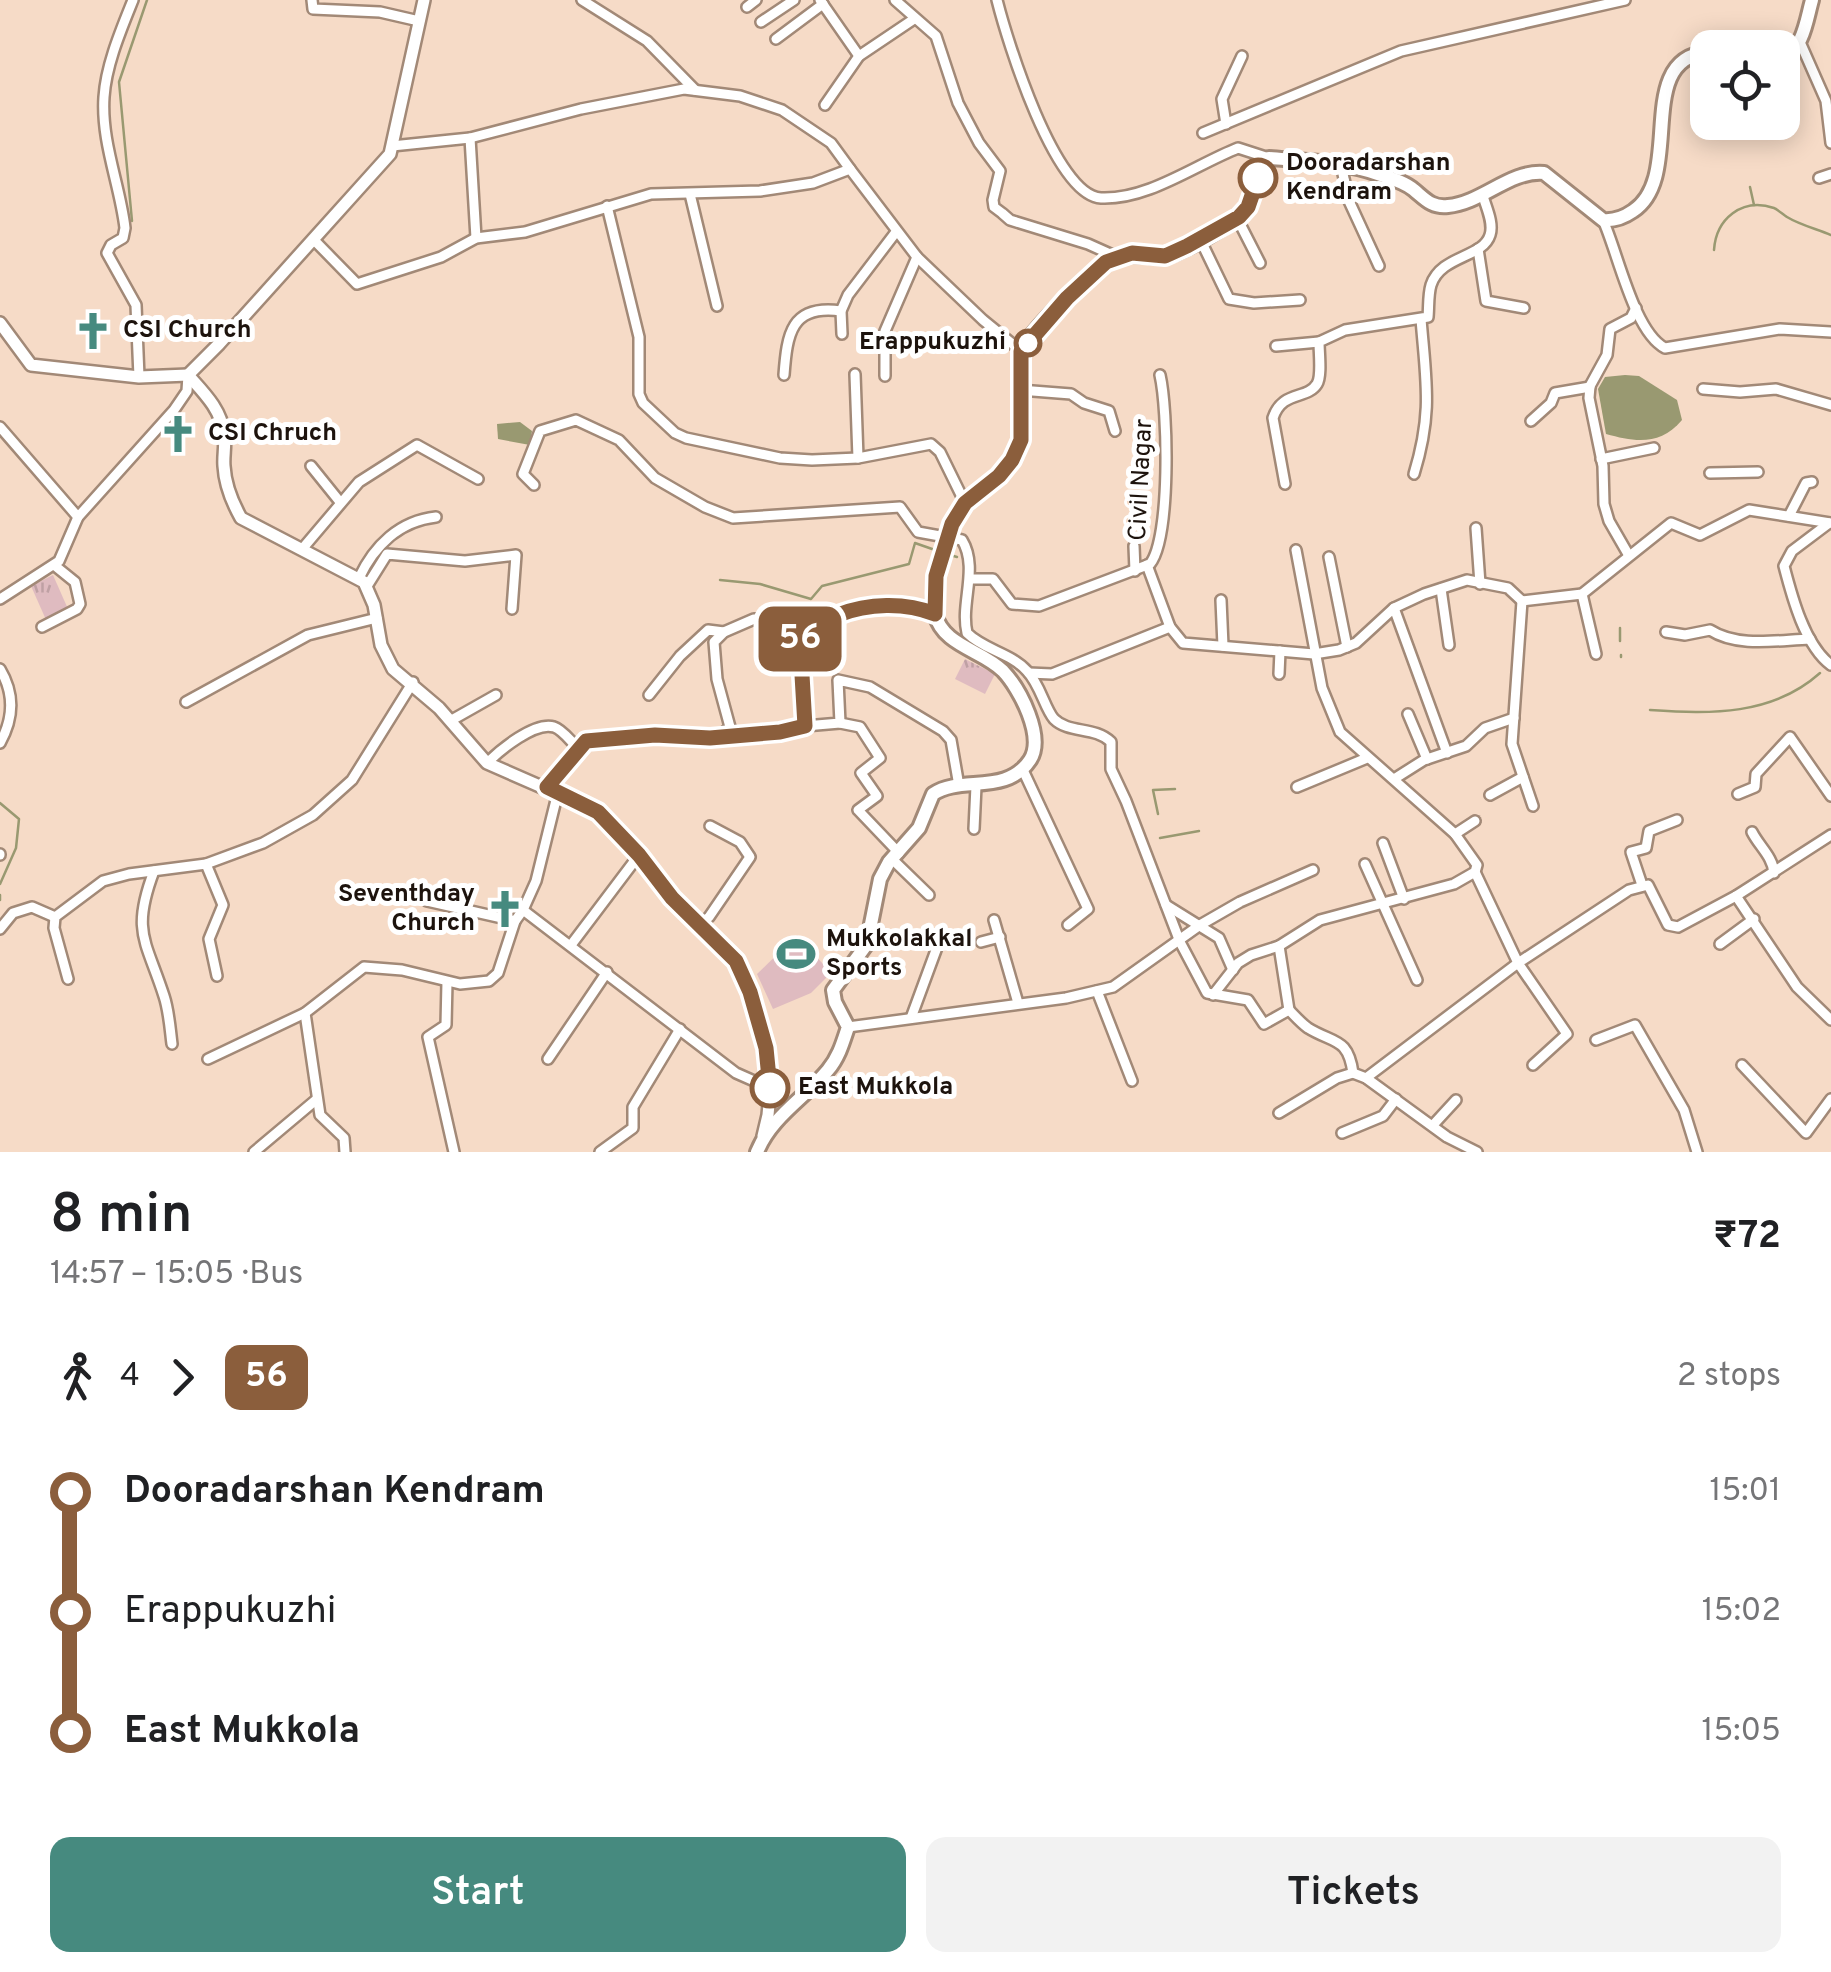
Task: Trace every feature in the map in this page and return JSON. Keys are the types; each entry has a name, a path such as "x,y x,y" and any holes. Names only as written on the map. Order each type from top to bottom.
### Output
{"main road":[{"path":"1800,42 1812,0"},
{"path":"759,1147 791,1103 829,1069 839,1054 848,1027 834,990 867,944 880,879 919,828 933,794 1002,780 1030,759 1037,740 1020,698 1003,671 942,632 935,614 936,576 946,537 965,503 983,491 1012,460 1021,440 1021,351 1106,262 1132,253 1165,256 1237,218 1248,207 1260,168 1270,158 1376,173 1406,185 1434,205 1446,207 1483,196 1522,177 1544,173 1603,220 1628,214 1648,196 1656,179 1661,157 1660,116 1668,84 1690,56"}],"street":[{"path":"133,0 114,52 104,100 110,161 125,228 123,238 111,245 107,254 136,305 139,377"},
{"path":"312,0 313,9 380,12 419,21"},
{"path":"0,323 32,366 139,377 188,375 390,154 424,0"},
{"path":"582,0 647,41 696,90"},
{"path":"761,22 794,0"},
{"path":"894,0 936,36 958,102 1000,171 994,207 1010,220 1088,244 1117,258"},
{"path":"997,0 1006,38 1044,130 1066,173 1086,194 1099,198 1126,196 1238,148 1270,158"},
{"path":"1203,133 1401,51 1625,0"},
{"path":"776,39 822,2 859,56"},
{"path":"826,104 859,56 914,19"},
{"path":"1800,42 1826,101 1831,143"},
{"path":"1226,124 1222,99 1242,56"},
{"path":"1818,78 1831,74"},
{"path":"392,146 470,138 684,89 740,96 782,110 831,143 917,257 1021,351"},
{"path":"470,138 476,238"},
{"path":"1340,166 1349,200 1379,266"},
{"path":"313,239 356,284 441,258 476,238 525,232 651,194 760,192 812,182 850,169"},
{"path":"1819,178 1831,174"},
{"path":"690,194 716,306"},
{"path":"1276,346 1320,342 1345,330 1428,317 1432,284 1437,275 1454,258 1490,238 1492,229 1483,196"},
{"path":"607,206 639,338 639,394 675,433 780,458 858,458 933,445 965,503"},
{"path":"1237,218 1260,263"},
{"path":"1603,220 1636,308 1654,342 1666,348 1780,329 1831,332"},
{"path":"842,334 841,311 848,296 896,232"},
{"path":"1200,239 1230,298 1254,303 1300,300"},
{"path":"1478,248 1486,301 1524,308"},
{"path":"885,376 885,331 917,257"},
{"path":"1628,554 1604,504 1602,459 1589,398 1590,387 1607,356 1610,329 1631,318 1636,308"},
{"path":"784,375 787,335 806,313 841,311"},
{"path":"1414,474 1426,436 1429,402 1421,319"},
{"path":"1284,484 1273,418 1284,400 1319,382 1320,342"},
{"path":"855,374 858,458"},
{"path":"0,599 60,561 78,517 174,410 187,391 188,375"},
{"path":"188,375 219,416 225,436 224,469 230,500 241,518 363,582"},
{"name":"Civil Nagar","path":"970,579 993,579 1012,604 1039,606 1148,565 1157,556 1166,409 1160,375"},
{"path":"1531,421 1552,403 1554,393 1590,387"},
{"path":"1703,389 1776,389 1831,405"},
{"path":"1020,390 1071,394 1084,403 1103,407 1110,412 1115,431"},
{"path":"534,485 523,474 540,431 576,420 619,440 655,478 705,508 733,518 900,507 918,532 962,540 970,579 964,620 968,633 1029,672 1054,718 1069,726 1104,734 1111,742 1111,769 1180,942 1204,989 1213,995 1248,1000 1264,1024 1289,1010"},
{"path":"0,428 78,517"},
{"path":"303,548 359,482 417,445 478,479"},
{"path":"1602,459 1654,448"},
{"path":"311,466 340,502"},
{"path":"1710,473 1758,472"},
{"path":"1789,516 1806,482 1812,482"},
{"path":"1522,602 1582,594 1671,523 1700,535 1749,510 1830,523"},
{"path":"436,517 426,518 381,542 371,553 363,582 377,618 380,646 400,675 412,682 488,763 598,812 639,855 672,898 736,961 750,992 766,1048 770,1088 759,1147"},
{"path":"1830,523 1792,552 1784,566 1810,638 1822,659 1831,665"},
{"path":"1476,528 1480,584"},
{"path":"1134,546 1135,570"},
{"path":"1296,550 1322,688 1340,732 1455,834 1476,865 1475,872 1518,963 1567,1034 1533,1065"},
{"path":"363,582 387,554 465,560 516,555 512,609"},
{"path":"1329,557 1347,647"},
{"path":"42,627 80,604 75,582 54,565"},
{"path":"1148,565 1170,627 1183,643 1314,654 1356,643 1394,608 1441,588 1468,580 1508,588 1522,602 1513,754 1533,806"},
{"path":"1441,588 1449,645"},
{"path":"1582,594 1596,654"},
{"path":"1221,600 1223,646"},
{"path":"720,736 730,727 717,679 714,642 724,632 754,618 815,626 850,612 891,604 935,614"},
{"path":"1394,608 1447,753"},
{"path":"186,702 308,635 377,618"},
{"path":"799,624 805,726"},
{"path":"1029,672 1052,674 1170,627"},
{"path":"649,694 708,630 724,632"},
{"path":"1666,632 1685,635 1710,630 1721,637 1744,641 1810,638"},
{"path":"1278,674 1280,651"},
{"path":"0,670 9,684 12,702 0,744"},
{"path":"840,722 838,680 870,687 943,731 951,740 959,786"},
{"path":"68,979 54,928 55,917 102,881 206,864 263,843 313,815 352,780 412,682"},
{"path":"450,722 496,695"},
{"path":"1408,714 1428,759"},
{"path":"1394,779 1428,759 1466,746 1486,728 1514,718"},
{"path":"488,763 506,744 547,727 557,728 572,742 655,735 720,736 840,722 860,727 880,758 861,773 876,796 858,810 930,894"},
{"path":"1738,794 1755,787 1756,774 1790,737 1831,796"},
{"path":"208,1059 306,1013 364,967 402,970 447,982 490,981 498,973 515,921 536,881 553,790 586,741"},
{"path":"1297,787 1367,758"},
{"path":"1022,768 1088,908 1068,925"},
{"path":"1490,794 1523,777"},
{"path":"974,829 976,786"},
{"path":"1642,885 1632,852 1646,848 1649,831 1677,820"},
{"path":"1455,834 1474,821"},
{"path":"700,924 716,908 750,857 740,842 710,826"},
{"path":"1752,832 1760,850 1773,864 1774,873"},
{"path":"1366,1078 1518,963 1642,885 1648,885 1672,928 1736,896 1831,834"},
{"path":"1383,844 1404,899"},
{"path":"571,945 639,855"},
{"path":"206,864 223,904 208,939 217,976"},
{"path":"1365,864 1417,980"},
{"path":"848,1027 1018,1004 1112,986 1240,902 1313,870"},
{"path":"154,871 144,897 141,937 166,999 172,1044"},
{"path":"1213,995 1233,970 1252,955 1279,946 1320,920 1383,906 1454,884 1475,872"},
{"path":"1736,896 1797,987 1831,1020"},
{"path":"427,901 515,921"},
{"path":"1165,905 1219,938 1233,970"},
{"path":"0,929 12,914 32,907 55,917"},
{"path":"522,910 736,1073 770,1088"},
{"path":"1720,944 1754,919"},
{"path":"994,920 1018,1004"},
{"path":"981,942 1000,937"},
{"path":"911,1018 938,942"},
{"path":"1279,946 1289,1010 1313,1031 1345,1046 1352,1073"},
{"path":"548,1059 606,972"},
{"path":"447,982 446,1026 428,1037 454,1152"},
{"path":"1097,990 1132,1081"},
{"path":"306,1013 320,1115 344,1138 346,1152"},
{"path":"1596,1040 1635,1026 1684,1110 1696,1152"},
{"path":"600,1152 632,1128 633,1107 680,1029"},
{"path":"1742,1065 1806,1134 1831,1100"},
{"path":"1279,1113 1352,1073 1366,1078 1476,1152"},
{"path":"254,1152 317,1099"},
{"path":"1342,1133 1383,1116 1396,1099"},
{"path":"1433,1125 1456,1100"}],"green space":[{"path":"53,575 68,609 47,622 31,586"},
{"path":"965,659 995,674 985,694 955,679"},
{"name":"Mukkolakkal Sports","path":"797,935 831,973 811,993 773,1009 757,974"}],"shaded area":[{"path":"1639,376 1677,400 1682,420 1665,434 1647,440 1606,434 1598,389 1605,377"},
{"path":"520,422 532,431 530,445 498,439 497,424"}],"waterway":[{"path":"132,221 119,82 147,0"},
{"path":"1750,187 1754,205"},
{"path":"1714,250 1725,220 1751,206 1774,208 1792,220 1831,235"},
{"path":"720,580 760,584 811,599 822,586 909,564 915,543 935,550"},
{"path":"950,555 957,557"},
{"path":"1620,628 1620,641"},
{"path":"1650,710 1696,712 1761,705 1801,687 1820,673"},
{"path":"1158,814 1153,790 1175,789"},
{"path":"0,803 19,819 16,848 0,884"},
{"path":"1160,838 1199,831"},
{"path":"0,895 0,900"}],"bus line":[{"name":"56","path":"770,1088 766,1048 750,992 736,961 672,898 639,855 598,812 547,787 586,741 689,734 710,738 805,726 799,624 815,626 850,612 891,604 935,614 936,576 952,524 965,503 999,476 1021,440 1021,351 1034,335 1106,262 1132,253 1172,254 1239,217 1248,207 1258,178"}],"place":[{"name":"Dooradarshan Kendram","path":"1258,178"},
{"name":"CSI Church","path":"93,331"},
{"name":"Erappukuzhi","path":"1028,343"},
{"name":"CSI Chruch","path":"178,434"},
{"name":"Seventhday Church","path":"505,909"},
{"name":"Mukkolakkal Sports","path":"796,954"},
{"name":"East Mukkola","path":"770,1088"}]}
